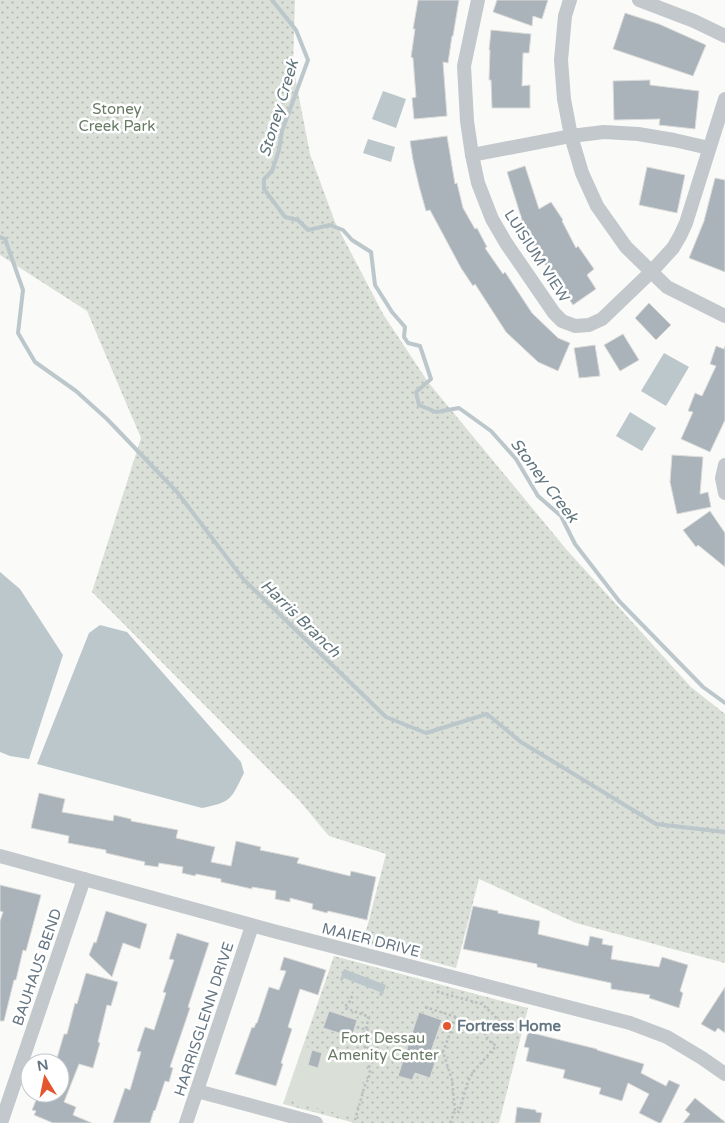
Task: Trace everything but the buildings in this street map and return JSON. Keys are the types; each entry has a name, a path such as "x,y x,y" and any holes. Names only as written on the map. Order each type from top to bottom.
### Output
{"street":[{"name":"LUISIUM VIEW","path":"478,0 464,66 466,121 478,183 492,219 506,243 554,313 562,321 575,326 589,325 602,319 673,248 684,230 725,99"},
{"path":"570,0 565,16 561,60 564,99 571,136 582,173 597,206 626,246 666,287 725,316"},
{"path":"639,0 694,20 725,36"},
{"path":"472,155 571,136 604,132 638,134 709,148"},
{"path":"725,465 722,478 725,494"},
{"name":"MAIER DRIVE","path":"0,856 252,926 630,1023 667,1037 725,1074"},
{"name":"BAUHAUS BEND","path":"1,1123 84,879"},
{"name":"HARRISGLENN DRIVE","path":"186,1123 252,926"},
{"path":"197,1091 316,1123"}],"path":[{"path":"425,1006 456,1017 471,1026 482,1027 502,1024 482,1004 438,992 440,986"},
{"path":"343,1012 352,996"},
{"path":"344,1008 369,1017 363,1039 370,1074 355,1120"},
{"path":"450,1123 455,1111 452,1080 443,1052 456,1017"},
{"path":"357,1027 407,1043"},
{"path":"455,1111 459,1112 468,1081 474,1071 496,1046 484,1035 482,1027"}],"green space":[{"name":"Stoney Creek Park","path":"0,0 295,0 293,66 310,154 335,222 383,314 428,382 566,549 691,687 725,714 725,963 576,923 479,879 456,968 363,943 386,854 329,836 298,799 92,592 141,438 87,311 0,255"},
{"name":"Fort Dessau Amenity Center","path":"334,956 528,1008 499,1123 355,1123 283,1104"},
{"path":"303,1046 367,1064 354,1118 285,1099"}],"shaded area":[{"path":"383,91 406,99 396,128 372,119"},
{"path":"368,139 395,147 391,162 363,153"},
{"path":"664,353 689,367 666,406 641,391"},
{"path":"630,412 656,428 642,451 616,436"},
{"path":"0,572 20,589 63,655 29,759 10,756 0,752"},
{"path":"100,625 127,632 241,762 244,773 233,794 225,801 202,808 37,764 89,633"},
{"path":"344,969 386,985 382,996 379,995 380,992 344,978 342,981 340,980"}],"waterway":[{"name":"Stoney Creek","path":"272,0 296,30 308,60 282,131 279,150 272,171 264,179 264,189 285,217 298,220 308,230 330,225 343,230 352,240 371,252 375,285 392,312 405,327 404,337 408,343 420,346 431,379 416,392 419,405 436,412 459,408 491,431 516,459 538,496 561,516 575,544 619,601 703,687 725,703"},
{"name":"Harris Branch","path":"0,237 5,239 23,290 18,333 35,362 76,391 107,419 177,492 244,580 386,717 426,733 487,714 521,742 656,824 725,832"}],"place":[{"name":"Fortress Home","path":"447,1026"}]}
